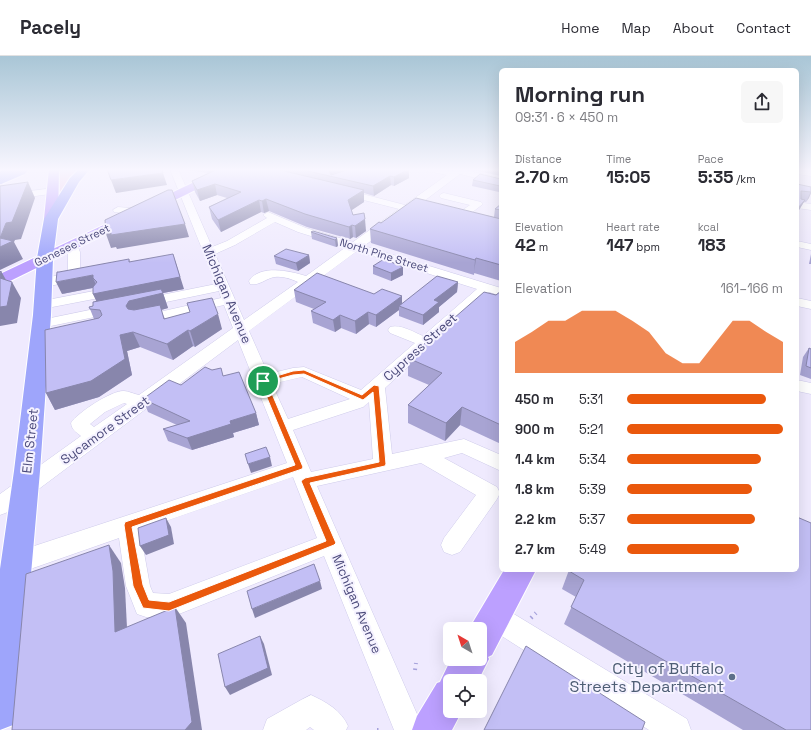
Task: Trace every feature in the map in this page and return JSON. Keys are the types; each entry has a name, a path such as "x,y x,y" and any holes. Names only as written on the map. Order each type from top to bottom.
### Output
{"highway":[{"path":"51,219 62,200"},
{"name":"Elm Street","path":"0,712 16,563 12,498 27,471 44,327 45,258 51,219"}],"main road":[{"name":"Elm Street","path":"51,219 53,200"},
{"name":"Genesee Street","path":"0,280 164,200"},
{"path":"487,630 520,572"},
{"path":"431,730 443,709"}],"street":[{"name":"Michigan Avenue","path":"188,200 410,730"},
{"path":"381,200 414,208"},
{"name":"Sycamore Street","path":"12,498 95,437 81,428 80,423 99,408 123,396 142,403 308,280 414,208 423,200"},
{"path":"463,200 478,204 454,217 470,221"},
{"path":"799,205 811,207"},
{"path":"118,210 140,212"},
{"name":"North Pine Street","path":"209,252 231,243 269,219 286,223 302,230 494,289"},
{"path":"799,244 811,247"},
{"path":"44,282 62,278 74,272 74,252 72,245"},
{"path":"255,281 268,274 276,272 285,273 308,280"},
{"name":"Cypress Street","path":"283,427 357,403 426,342 494,289"},
{"path":"44,327 128,306 227,293"},
{"path":"140,320 227,293"},
{"path":"44,327 94,295"},
{"path":"799,302 811,305"},
{"path":"395,330 426,342"},
{"path":"263,381 293,373 304,372 369,392 383,464"},
{"path":"799,386 811,389"},
{"path":"16,563 128,525 302,474 383,464 464,446 499,463"},
{"path":"423,455 490,492 452,545"},
{"path":"128,525 138,586 146,605 169,606 331,543"},
{"path":"487,630 676,730"},
{"path":"278,730 311,710 333,726 331,730"}],"path":[{"path":"531,618 536,613"},
{"path":"415,670 416,663"}],"building":[{"path":"0,200 21,200 12,222 6,223 0,238"},
{"path":"146,200 176,200 185,224 111,235 111,233 106,234 105,220"},
{"path":"223,200 258,200 218,220 209,207"},
{"path":"270,200 348,200 353,215 364,213 365,219 355,226 352,225 349,227 305,214"},
{"path":"413,200 426,200 499,219 499,264 476,258 475,260 370,229 379,222 381,223"},
{"path":"799,200 805,200 799,207"},
{"path":"313,231 337,238 335,240 311,232"},
{"path":"0,238 13,241 0,247"},
{"path":"286,249 309,255 296,263 274,256"},
{"path":"173,254 180,277 93,294 93,287 97,282 93,278 93,275 56,282 57,272 129,259 129,262"},
{"path":"384,259 403,267 391,273 373,266"},
{"path":"317,273 374,294 382,289 402,296 376,315 368,312 355,321 340,315 333,320 311,311 326,302 294,290"},
{"path":"437,276 458,282 434,300 439,302 423,315 399,306"},
{"path":"0,278 12,282 7,306 0,307"},
{"path":"161,289 163,293 129,301 126,306 128,309 134,310 160,305 164,319 190,312 187,303 212,298 218,314 190,331 188,330 167,344 133,332 120,335 125,359 91,381 46,393 45,330 99,318 102,315 100,310 90,309 89,307 93,306 93,302"},
{"path":"484,292 496,295 499,293 499,424 462,407 446,423 408,405 442,373 408,358"},
{"path":"809,348 811,349 811,368 806,366"},
{"path":"205,367 212,370 221,368 223,376 239,372 256,413 230,421 231,424 187,438 163,429 190,421 143,399 169,380 181,385"},
{"path":"266,447 270,457 248,464 245,454"},
{"path":"166,518 169,535 140,546 138,528"},
{"name":"City of Buffalo Streets Department","path":"799,518 811,523 811,730 786,730 571,607 584,580 571,572 799,572"},
{"path":"109,545 113,571 115,632 175,607 192,722 185,730 12,730 26,574"},
{"path":"314,564 320,581 252,609 247,591"},
{"path":"260,636 268,668 225,687 218,654"},
{"path":"526,646 645,722 642,730 484,730"}],"place":[{"name":"City of Buffalo Streets Department","path":"732,677"}],"route":[{"path":"304,372 363,398 376,386 383,464 305,481 331,543 169,606 146,605 138,586 128,525 299,467 263,381 293,373 304,372"}]}
